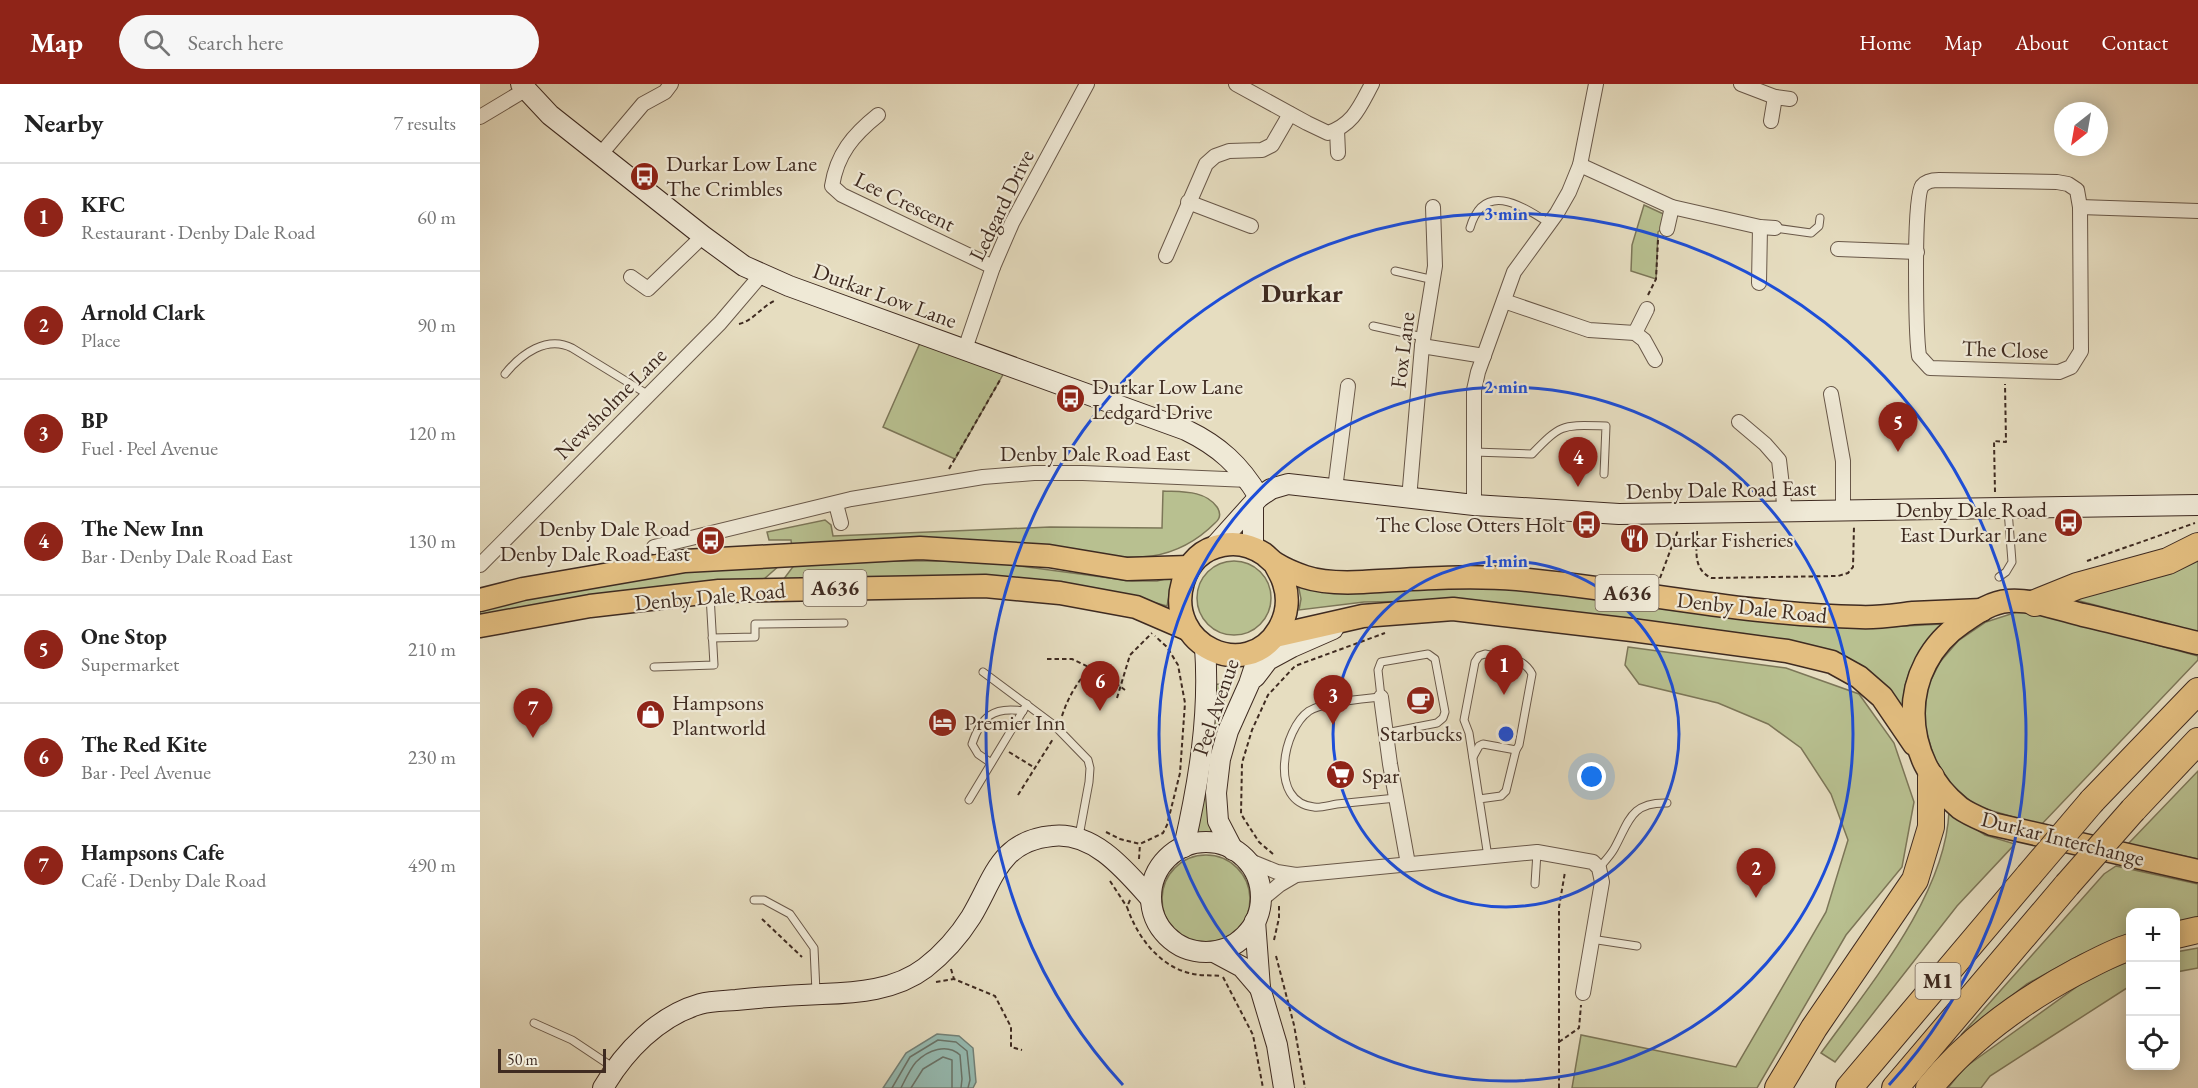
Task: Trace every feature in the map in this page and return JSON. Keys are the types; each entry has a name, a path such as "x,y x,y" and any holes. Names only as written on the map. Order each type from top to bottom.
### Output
{"highway":[{"path":"2035,603 2077,586 2168,561 2198,546"},
{"name":"M1","path":"1849,1088 2092,801 2198,691"},
{"name":"M1","path":"1895,1088 2067,885 2198,741"},
{"path":"1778,1088 1814,1028 1915,880 1931,827 1931,777"},
{"path":"2180,934 2198,930"},
{"path":"1929,1088 1951,1061 2007,1014 2044,989 2115,951 2126,948"}],"main road":[{"path":"1189,567 1202,554 1214,547 1240,544 1253,548"},
{"name":"Denby Dale Road","path":"480,600 523,589 685,561 920,548 1048,556 1127,569 1189,567 1179,599 1181,615 1187,629"},
{"name":"Denby Dale Road","path":"1253,548 1265,554 1275,564 1320,581 1358,582 1455,577 1516,579 1793,613 1862,618 1982,610"},
{"path":"1268,642 1284,620 1287,601 1284,583 1275,564"},
{"name":"Denby Dale Road","path":"480,626 590,606 710,593 784,589 985,586 1060,593 1136,607 1187,629 1205,647 1218,653 1233,655 1248,653 1268,642 1364,616 1453,609 1632,630 1798,654 1832,662 1859,677 1882,697 1918,750"},
{"name":"Durkar Interchange","path":"2198,643 2035,603 2006,601 1982,610 1957,626 1941,641 1927,660 1917,681 1913,707 1918,750 1931,777 1948,798 1962,809 1992,824 2198,871"}],"street":[{"path":"600,154 643,104 665,92 671,84"},
{"name":"Ledgard Drive","path":"965,349 993,267 1012,223 1086,84"},
{"path":"1236,84 1252,88 1290,114 1328,133 1344,127 1354,116 1372,84"},
{"path":"1474,505 1474,390 1514,272 1569,192 1580,165 1596,84"},
{"path":"1742,84 1775,97 1790,99"},
{"path":"480,117 523,87"},
{"name":"Durkar Low Lane","path":"523,87 550,115 744,266 789,286 1009,364 1204,438 1219,448 1249,480 1256,501"},
{"path":"1771,121 1775,97"},
{"path":"1166,256 1206,164 1215,156 1229,151 1262,150 1272,145 1290,114"},
{"name":"Lee Crescent","path":"832,186 834,171 848,143 859,130 878,116"},
{"path":"1337,130 1338,153"},
{"path":"1580,165 1672,207 1760,227 1775,228"},
{"name":"The Close","path":"1930,181 2057,182 2068,184 2077,190 2080,207 2080,351 2077,360 2071,368 2059,372 1930,368 1919,356 1917,252 1918,195 1922,186 1930,181"},
{"name":"Lee Crescent","path":"832,186 842,195 993,267"},
{"name":"Lee Crescent","path":"817,190 832,186"},
{"path":"1188,202 1251,226"},
{"name":"Fox Lane","path":"1408,499 1423,342 1434,280 1433,207"},
{"path":"1667,229 1672,207"},
{"path":"2080,207 2198,211"},
{"path":"1759,283 1760,227"},
{"path":"631,277 648,289 703,236"},
{"path":"1838,249 1917,252"},
{"name":"Newsholme Lane","path":"496,568 483,562 647,394 720,323 761,275"},
{"path":"1504,301 1589,330 1635,333 1644,340 1655,360"},
{"path":"1635,333 1647,309"},
{"path":"1423,342 1484,356"},
{"path":"1335,489 1348,386"},
{"path":"1831,394 1849,511"},
{"path":"1739,422 1765,444 1779,460 1785,512"},
{"name":"Denby Dale Road East","path":"654,547 851,499 983,477 1034,473 1249,480"},
{"name":"Denby Dale Road East","path":"1214,547 1256,501 1271,489 1288,484 1474,505 1619,514 2198,506"},
{"path":"1253,548 1256,501"},
{"path":"836,504 841,523"},
{"path":"1249,684 1268,660 1292,647 1364,616"},
{"name":"Peel Avenue","path":"1239,854 1218,821 1216,792 1220,759 1228,730 1268,642"},
{"name":"Peel Avenue","path":"1184,847 1204,740 1208,677 1205,647"},
{"path":"1381,697 1408,864"},
{"path":"603,1088 614,1068 634,1045 676,1013 701,1004 874,990 900,982 924,969 946,950 970,919 1005,856 1032,839 1053,835 1079,839 1114,871 1138,874 1162,864"},
{"path":"1278,879 1239,854 1209,843 1184,847 1162,864 1153,881 1152,908 1159,926 1171,940 1196,951 1214,952 1239,942 1255,921 1261,900 1278,879 1296,875 1537,852 1568,857 1593,862 1599,868 1602,882 1583,993"},
{"path":"1239,854 1257,878 1261,900"},
{"path":"1138,874 1151,899"},
{"path":"1255,921 1266,949 1260,988"},
{"path":"1214,952 1242,967 1260,988 1277,1045 1284,1088"}],"lane":[{"path":"1470,228 1473,219 1482,207 1495,201 1520,204 1549,223"},
{"path":"1775,228 1811,233 1819,226 1820,218"},
{"path":"1395,270 1434,280"},
{"path":"1373,326 1423,342"},
{"path":"505,374 522,356 546,344 561,343 647,394"},
{"path":"1474,452 1532,454 1554,432 1570,425 1606,426 1604,474"},
{"path":"1999,577 2006,572 2012,562 2002,510"},
{"path":"654,667 714,665 710,593"},
{"path":"712,638 755,637 754,624 844,623"},
{"path":"1386,732 1437,723 1443,718 1445,712 1435,659 1428,654 1381,662 1378,670 1381,697 1319,706 1308,711 1298,722 1286,751 1283,774 1286,789 1299,801 1313,807 1396,798"},
{"path":"1479,799 1501,796 1506,791 1519,745 1532,674 1528,665 1521,661 1485,654 1479,656 1475,662 1464,720 1469,733 1473,757 1479,799 1488,857"},
{"path":"983,672 1058,728 1088,760 1090,768 1079,839"},
{"path":"969,800 1027,704"},
{"path":"991,764 978,754 972,744 982,720 996,711 1023,711"},
{"path":"1473,757 1479,747 1484,744 1516,750"},
{"path":"1599,868 1612,851 1628,820 1637,810 1646,805 1667,803"},
{"path":"1535,884 1537,852"},
{"path":"754,900 764,900 775,904 790,914 814,948 816,994"},
{"path":"1591,939 1637,946"},
{"path":"534,1023 572,1040 614,1068"}],"path":[{"path":"1647,309 1642,306 1656,279 1658,232 1667,229"},
{"path":"720,323 725,328 747,322 767,304 786,295 789,286"},
{"path":"940,484 1009,364"},
{"path":"2002,510 1994,441 2006,442 2005,370"},
{"path":"1690,513 1697,567 1702,574 1711,578 1838,576 1848,573 1853,567 1849,511"},
{"path":"1656,587 1690,513"},
{"path":"1117,698 1130,655 1152,633 1167,647 1178,665 1185,703 1180,773 1163,833 1140,844 1138,874 1127,907"},
{"path":"1305,1088 1294,1025 1266,949 1279,918 1278,879 1273,853 1258,843 1241,814 1242,763 1252,730 1269,695 1295,666 1386,633"},
{"path":"1047,659 1072,659 1090,667 1125,690"},
{"path":"1018,795 1058,728 1076,684 1090,667"},
{"path":"1559,1088 1559,907 1568,857"},
{"path":"1114,871 1138,933 1161,960 1188,973 1223,976 1253,1035 1263,1088"},
{"path":"762,919 803,957 805,965"},
{"path":"949,960 954,979 995,996 1011,1027 1011,1047 1022,1050"},
{"path":"1559,1042 1579,1028 1583,993"}],"green space":[{"path":"1644,205 1670,217 1669,222 1658,232 1656,279 1631,271 1632,245"},
{"path":"924,334 1009,364 955,459 883,427"},
{"path":"1163,491 1193,493 1206,497 1217,507 1220,515 1217,521 1194,540 1179,549 1152,556 1125,557 1053,548 1008,546 792,548 791,540 769,540 767,532 825,520 831,525 833,536 1050,527 1162,528"},
{"path":"2198,557 2198,632 2072,599"},
{"path":"867,561 982,561 1132,581 1157,581 1173,577 1167,606 1120,593 783,580 795,564"},
{"path":"1234,561 1248,564 1260,572 1268,584 1271,598 1268,612 1260,624 1248,632 1234,635 1220,632 1208,624 1200,612 1197,598 1200,584 1208,572 1220,564"},
{"path":"780,565 764,579 480,618 480,609 542,594 675,573"},
{"path":"1298,584 1516,589 1886,627 1943,624 1924,646 1913,665 1904,693 1905,717 1863,670 1427,601 1364,602 1299,610 1301,599"},
{"path":"2020,611 2053,617 2198,656 2198,660 2041,825 1976,806 1952,785 1934,758 1924,723 1927,688 1940,662 1958,641 1986,622"},
{"path":"1628,647 1786,668 1859,694 1894,743 1914,802 1902,867 1846,935 1757,1088 1572,1088 1581,1035 1736,1067 1826,912 1848,840 1831,794 1801,748 1768,724 1718,703 1639,684 1625,665"},
{"path":"1214,684 1228,685 1211,755 1211,833 1194,834"},
{"path":"2198,771 2198,859 2128,844"},
{"path":"1949,811 1985,835 2015,844 1957,906 1835,1062 1821,1053 1882,969 1920,907 1945,843"},
{"path":"1206,855 1231,862 1243,874 1250,899 1243,924 1231,936 1206,943 1181,936 1169,924 1162,899 1169,874 1181,862"},
{"path":"2116,866 2198,884 2198,922 2180,925 2180,908 2126,908 2126,937 2080,955 2027,984 1961,1035 2104,874"},
{"path":"2198,948 2198,968 2180,971 2180,951"},
{"path":"2126,963 2126,989 1990,1076 1981,1088 1948,1088 1964,1068 2089,978"}],"water":[{"path":"937,1034 959,1036 973,1048 976,1082 973,1088 883,1088 906,1053"}],"place":[{"name":"Durkar Low Lane The Crimbles","path":"645,176"},
{"name":"Durkar Low Lane Ledgard Drive","path":"1071,399"},
{"name":"One Stop","path":"1898,452"},
{"name":"The New Inn","path":"1578,487"},
{"name":"Denby Dale Road East Durkar Lane","path":"2068,522"},
{"name":"The Close Otters Holt","path":"1586,524"},
{"name":"Durkar Fisheries","path":"1634,539"},
{"name":"Denby Dale Road Denby Dale Road East","path":"711,541"},
{"name":"KFC","path":"1504,695"},
{"name":"Starbucks","path":"1421,701"},
{"name":"The Red Kite","path":"1100,711"},
{"name":"Hampsons Plantworld","path":"651,715"},
{"name":"Premier Inn","path":"943,722"},
{"name":"BP","path":"1333,725"},
{"name":"Hampsons Cafe","path":"533,738"},
{"name":"Spar","path":"1341,775"},
{"name":"Arnold Clark","path":"1756,898"}],"district":[{"name":"Durkar","path":"1302,293"}]}
